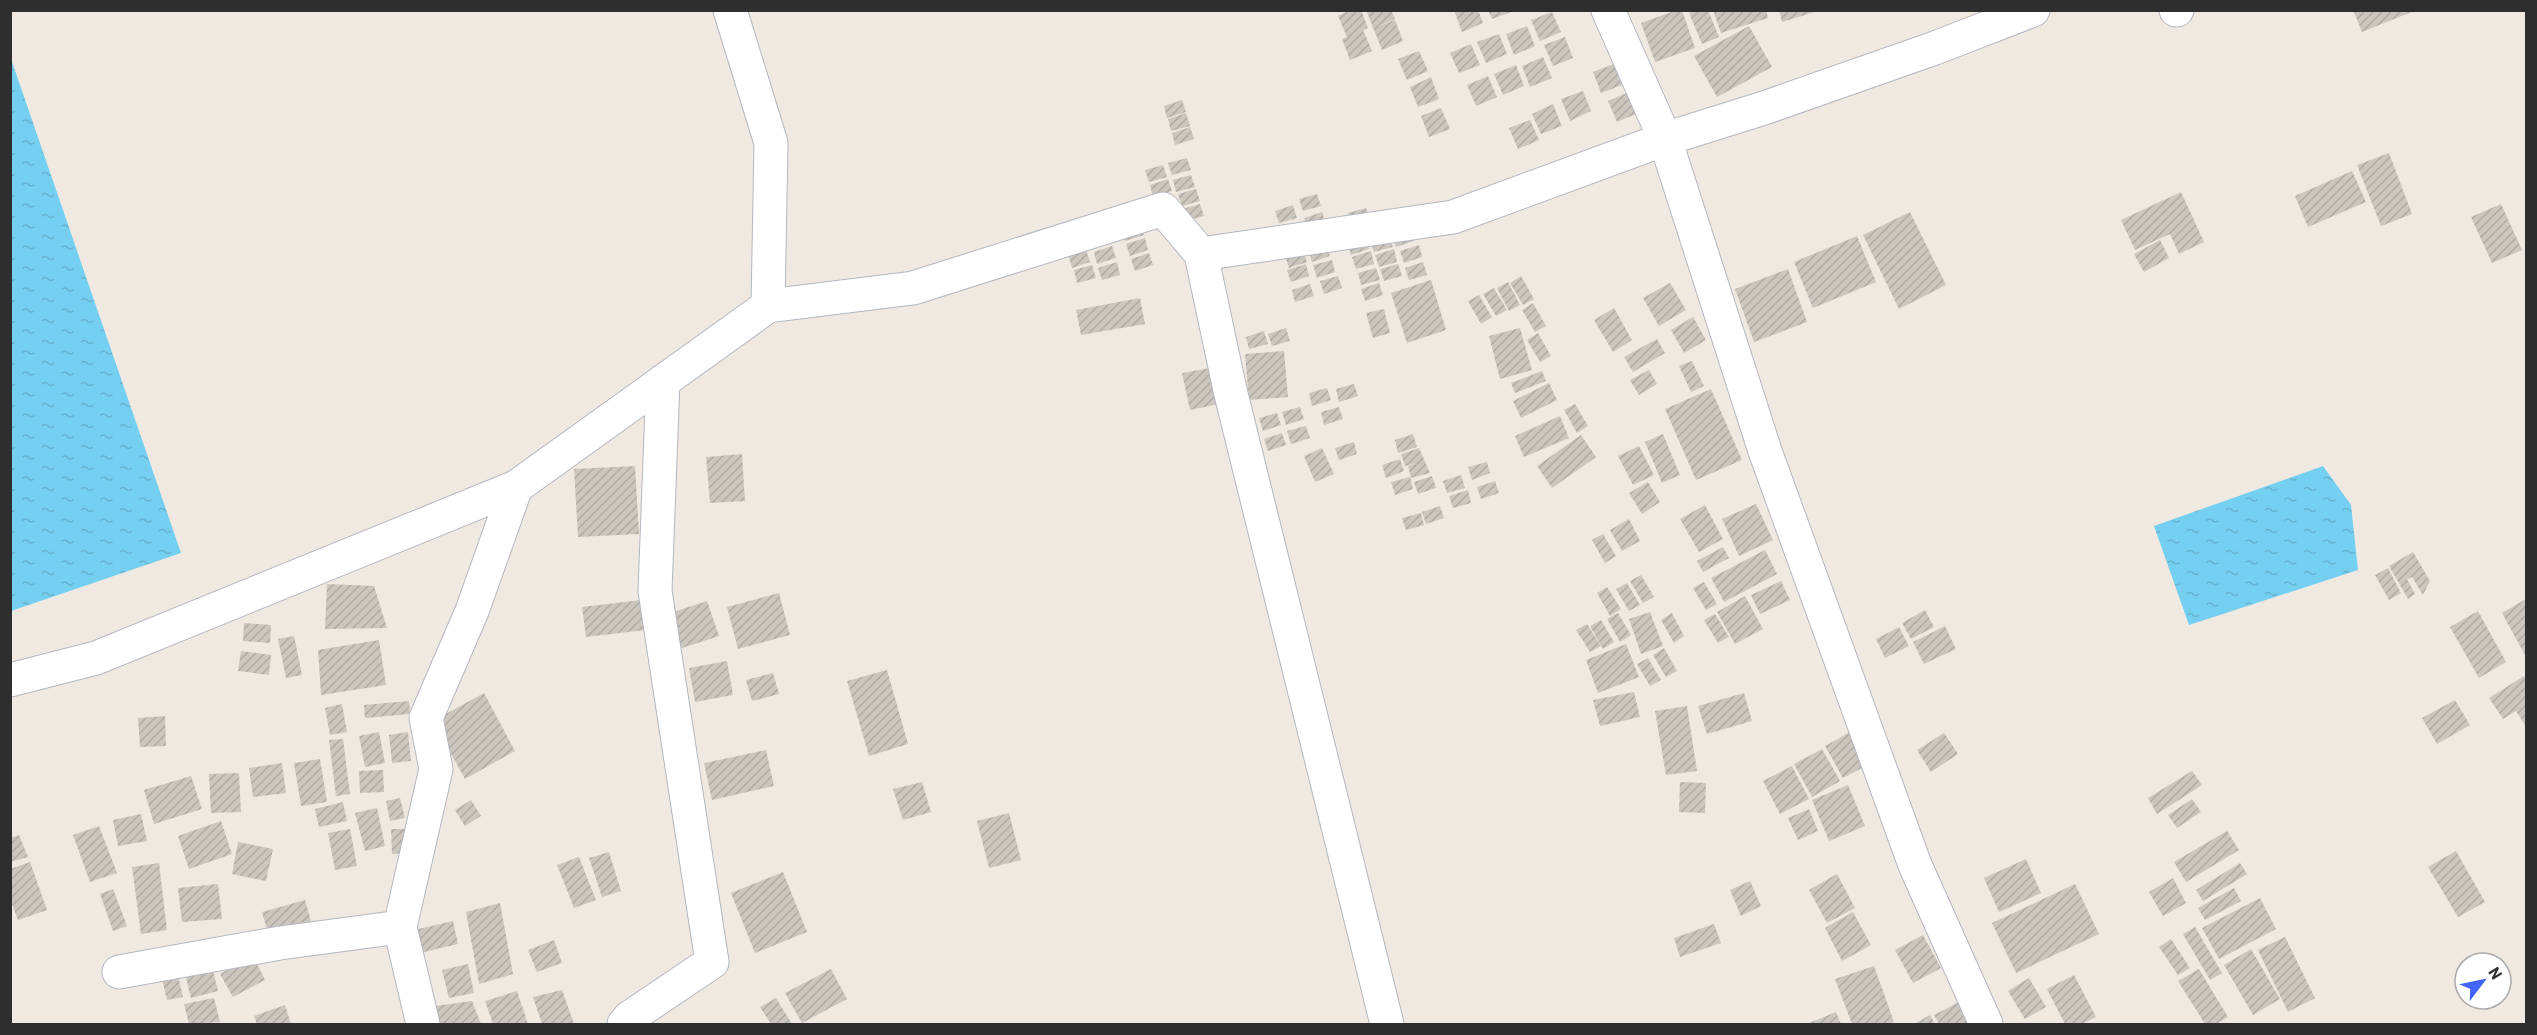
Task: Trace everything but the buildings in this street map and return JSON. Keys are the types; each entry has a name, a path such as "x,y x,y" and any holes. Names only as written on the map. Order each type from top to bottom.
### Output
{"street":[{"path":"730,10 771,143 768,306"},
{"path":"1608,10 1665,139 1765,451 1911,854 1986,1024"},
{"path":"1201,254 1453,218 1665,139 1860,74 2033,10"},
{"path":"10,680 96,658 516,487 768,306 913,288 1162,209 1201,254 1230,390 1387,1024"},
{"path":"624,1024 629,1018 712,962 655,591 663,381"},
{"path":"423,1024 400,927 436,769 426,718 472,611 516,487"},
{"path":"119,972 280,943 400,927"}],"water":[{"path":"10,56 181,553 11,611 10,611"},
{"path":"2323,466 2351,505 2358,570 2189,625 2154,526"}]}
